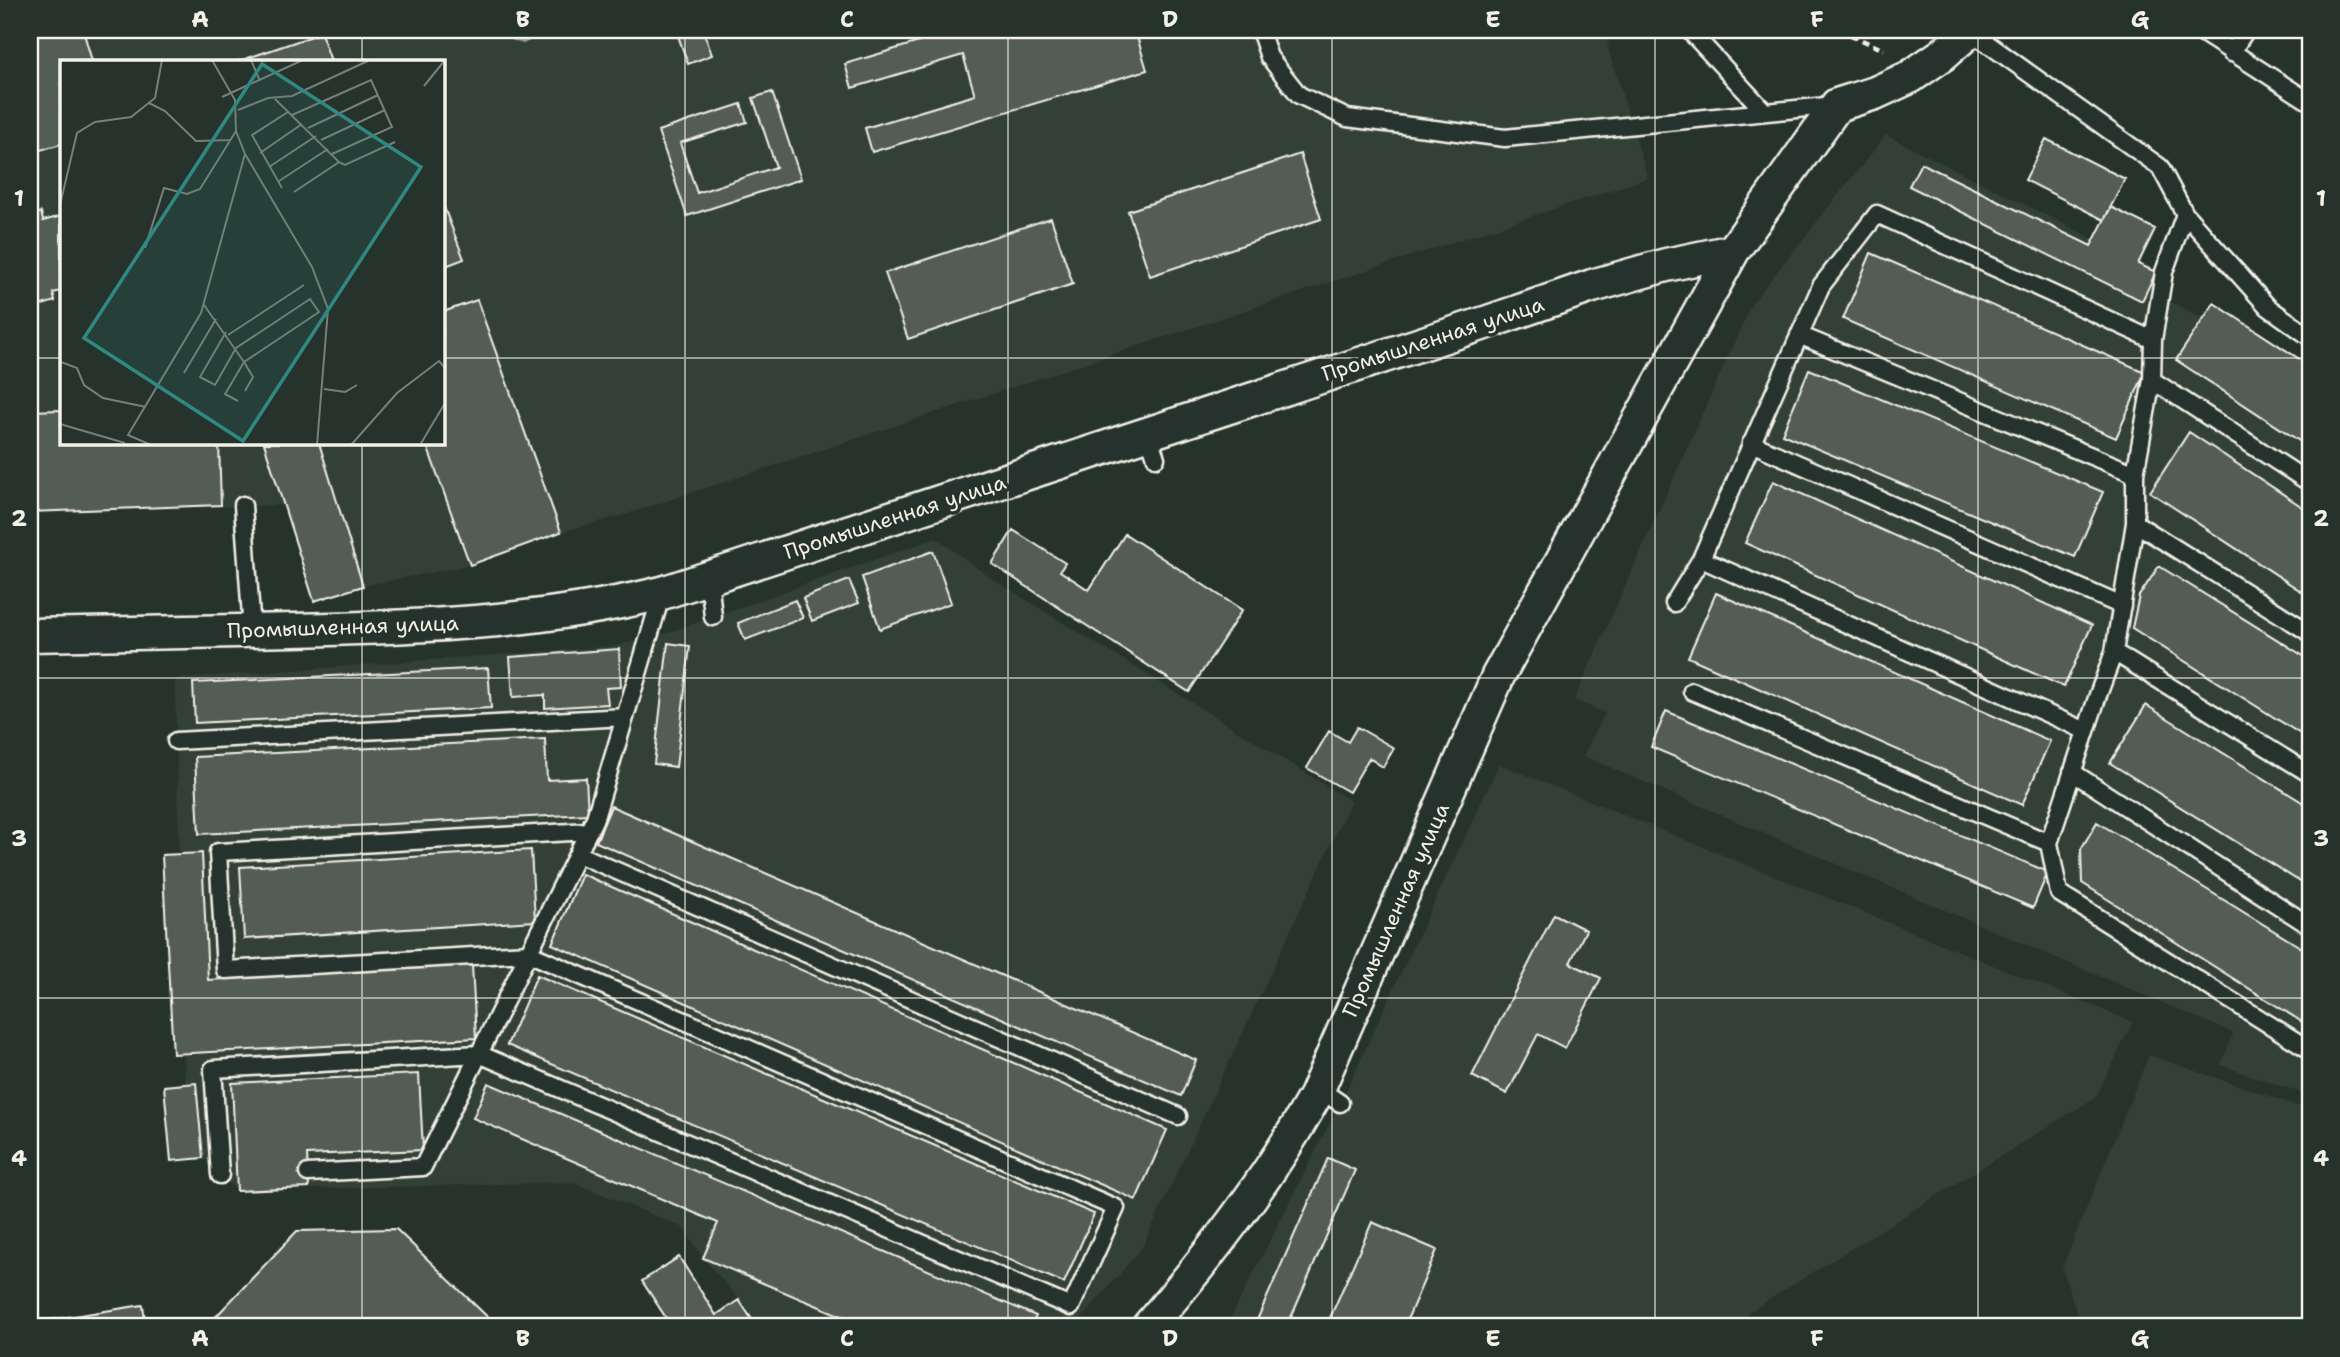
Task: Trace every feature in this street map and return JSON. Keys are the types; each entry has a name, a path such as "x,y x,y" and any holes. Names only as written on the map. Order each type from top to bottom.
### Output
{"street":[{"path":"1837,105 1875,93 1910,77 1942,55 1970,30"},
{"name":"Промышленная улица","path":"1148,1327 1200,1266 1251,1200 1286,1147 1329,1096 1498,676 1733,251 1837,105"},
{"name":"Промышленная улица","path":"30,635 426,627 539,617 605,607 662,593 1152,446 1592,286 1665,264 1733,251"}],"lane":[{"path":"1260,30 1269,57 1299,95 1347,118 1505,138 1837,105"},
{"path":"1689,30 1765,113"},
{"path":"1970,30 2160,167 2185,214 2268,307 2310,337"},
{"path":"2198,30 2310,102"},
{"path":"2231,52 2246,30"},
{"path":"1674,603 1701,559 1821,286 1877,214 2153,340"},
{"path":"2185,214 2164,272 2153,340 2152,380 2135,474 2134,523 2114,652 2049,843 2059,893 2310,1050"},
{"path":"1799,335 2135,474"},
{"path":"2152,380 2310,483"},
{"path":"1751,443 2122,606"},
{"path":"243,505 252,631"},
{"path":"2134,523 2310,633"},
{"path":"1701,559 2086,731"},
{"path":"709,577 713,617"},
{"path":"308,1174 423,1167 595,818 662,593"},
{"path":"2114,652 2310,774"},
{"path":"1692,691 2049,843"},
{"path":"176,741 625,717"},
{"path":"2072,772 2310,926"},
{"path":"220,1175 213,1069 479,1054 1071,1307 1116,1208 528,953 225,970 218,852 589,831"},
{"path":"578,854 1178,1116"}],"shaded area":[{"path":"30,30 1605,30 1648,178 621,516 561,532 470,565 363,586 314,601 283,505 30,512"},
{"path":"498,30 549,30 523,43 499,34"},
{"path":"1886,135 2152,268 2143,288 2226,330 2228,348 2310,401 2310,1096 2221,1065 2233,1033 1583,756 1605,713 1574,700 1752,303"},
{"path":"936,538 988,576 1351,801 1142,1248 1074,1327 672,1327 642,1281 679,1257 716,1315 739,1299 703,1258 682,1227 572,1182 237,1191 203,1158 171,1161 164,1086 185,1084 184,1054 173,1054 162,855 179,854 175,679 616,646 670,632"},
{"path":"1499,764 2133,1022 2096,1097 1749,1312 1743,1327 1226,1327 1340,1103"},
{"path":"2149,1055 2310,1110 2310,1327 2081,1327 2062,1268"}],"building":[{"path":"30,30 83,30 92,60 60,60 60,144 30,153"},
{"path":"676,30 703,30 712,55 688,64"},
{"path":"959,30 1135,30 1147,70 872,152 865,128 975,95 963,55 852,88 845,64"},
{"path":"321,33 331,60 242,60"},
{"path":"772,92 801,179 687,216 658,131 741,104 747,122 680,143 697,193 776,167 753,98"},
{"path":"2046,139 2125,179 2104,220 2025,180"},
{"path":"1300,154 1321,219 1150,276 1128,211"},
{"path":"1921,163 2091,246 2111,207 2155,229 2138,264 2156,272 2142,301 1909,186"},
{"path":"444,208 464,259 444,267"},
{"path":"41,212 43,221 60,216 60,291 53,293 55,301 30,309 30,216"},
{"path":"1051,218 1073,284 908,339 885,273"},
{"path":"1871,253 2145,372 2116,438 1843,319"},
{"path":"477,300 561,532 470,565 426,444 444,444 444,312"},
{"path":"2214,303 2310,366 2310,448 2176,360"},
{"path":"1809,369 2103,492 2075,557 1782,434"},
{"path":"60,410 60,444 219,444 221,505 30,512 30,411"},
{"path":"2189,432 2310,512 2310,597 2150,492"},
{"path":"264,444 319,444 363,586 314,601"},
{"path":"1773,481 2092,625 2064,687 1745,543"},
{"path":"1013,530 1065,563 1060,571 1089,590 1125,534 1242,610 1189,692 992,564"},
{"path":"933,551 951,603 880,629 862,577"},
{"path":"2159,566 2310,660 2310,740 2132,628 2139,596"},
{"path":"849,580 859,603 812,621 803,598"},
{"path":"1716,593 2050,741 2022,805 1688,657"},
{"path":"795,600 803,618 745,640 738,623"},
{"path":"668,643 690,646 676,767 654,764"},
{"path":"619,649 621,687 606,688 608,704 545,708 545,695 513,697 510,657"},
{"path":"488,668 491,708 195,723 193,683"},
{"path":"2146,705 2310,807 2310,888 2110,763"},
{"path":"1666,711 2048,872 2033,908 1651,747"},
{"path":"1357,727 1394,748 1383,767 1369,758 1349,792 1307,768 1329,731 1348,742"},
{"path":"545,739 547,780 586,778 588,814 199,834 195,757"},
{"path":"611,806 1196,1060 1181,1096 596,842"},
{"path":"2097,822 2310,953 2310,1027 2082,883 2081,849"},
{"path":"531,850 535,921 244,939 240,867"},
{"path":"202,853 208,980 472,965 476,1038 173,1054 162,855"},
{"path":"582,874 1167,1130 1136,1200 552,944"},
{"path":"1554,914 1586,930 1570,963 1601,978 1565,1048 1538,1034 1507,1094 1472,1076"},
{"path":"537,975 1094,1214 1064,1283 507,1045"},
{"path":"419,1074 423,1150 307,1155 309,1188 237,1191 232,1083"},
{"path":"196,1083 203,1158 171,1161 164,1086"},
{"path":"488,1083 1036,1316 1031,1327 868,1327 703,1258 718,1223 473,1118"},
{"path":"1328,1158 1355,1170 1287,1327 1254,1327"},
{"path":"1372,1222 1437,1250 1404,1327 1326,1327"},
{"path":"396,1229 498,1327 206,1327 297,1231"},
{"path":"679,1257 716,1315 739,1300 757,1327 672,1327 642,1281"},
{"path":"143,1305 146,1327 30,1327 30,1323"}]}
